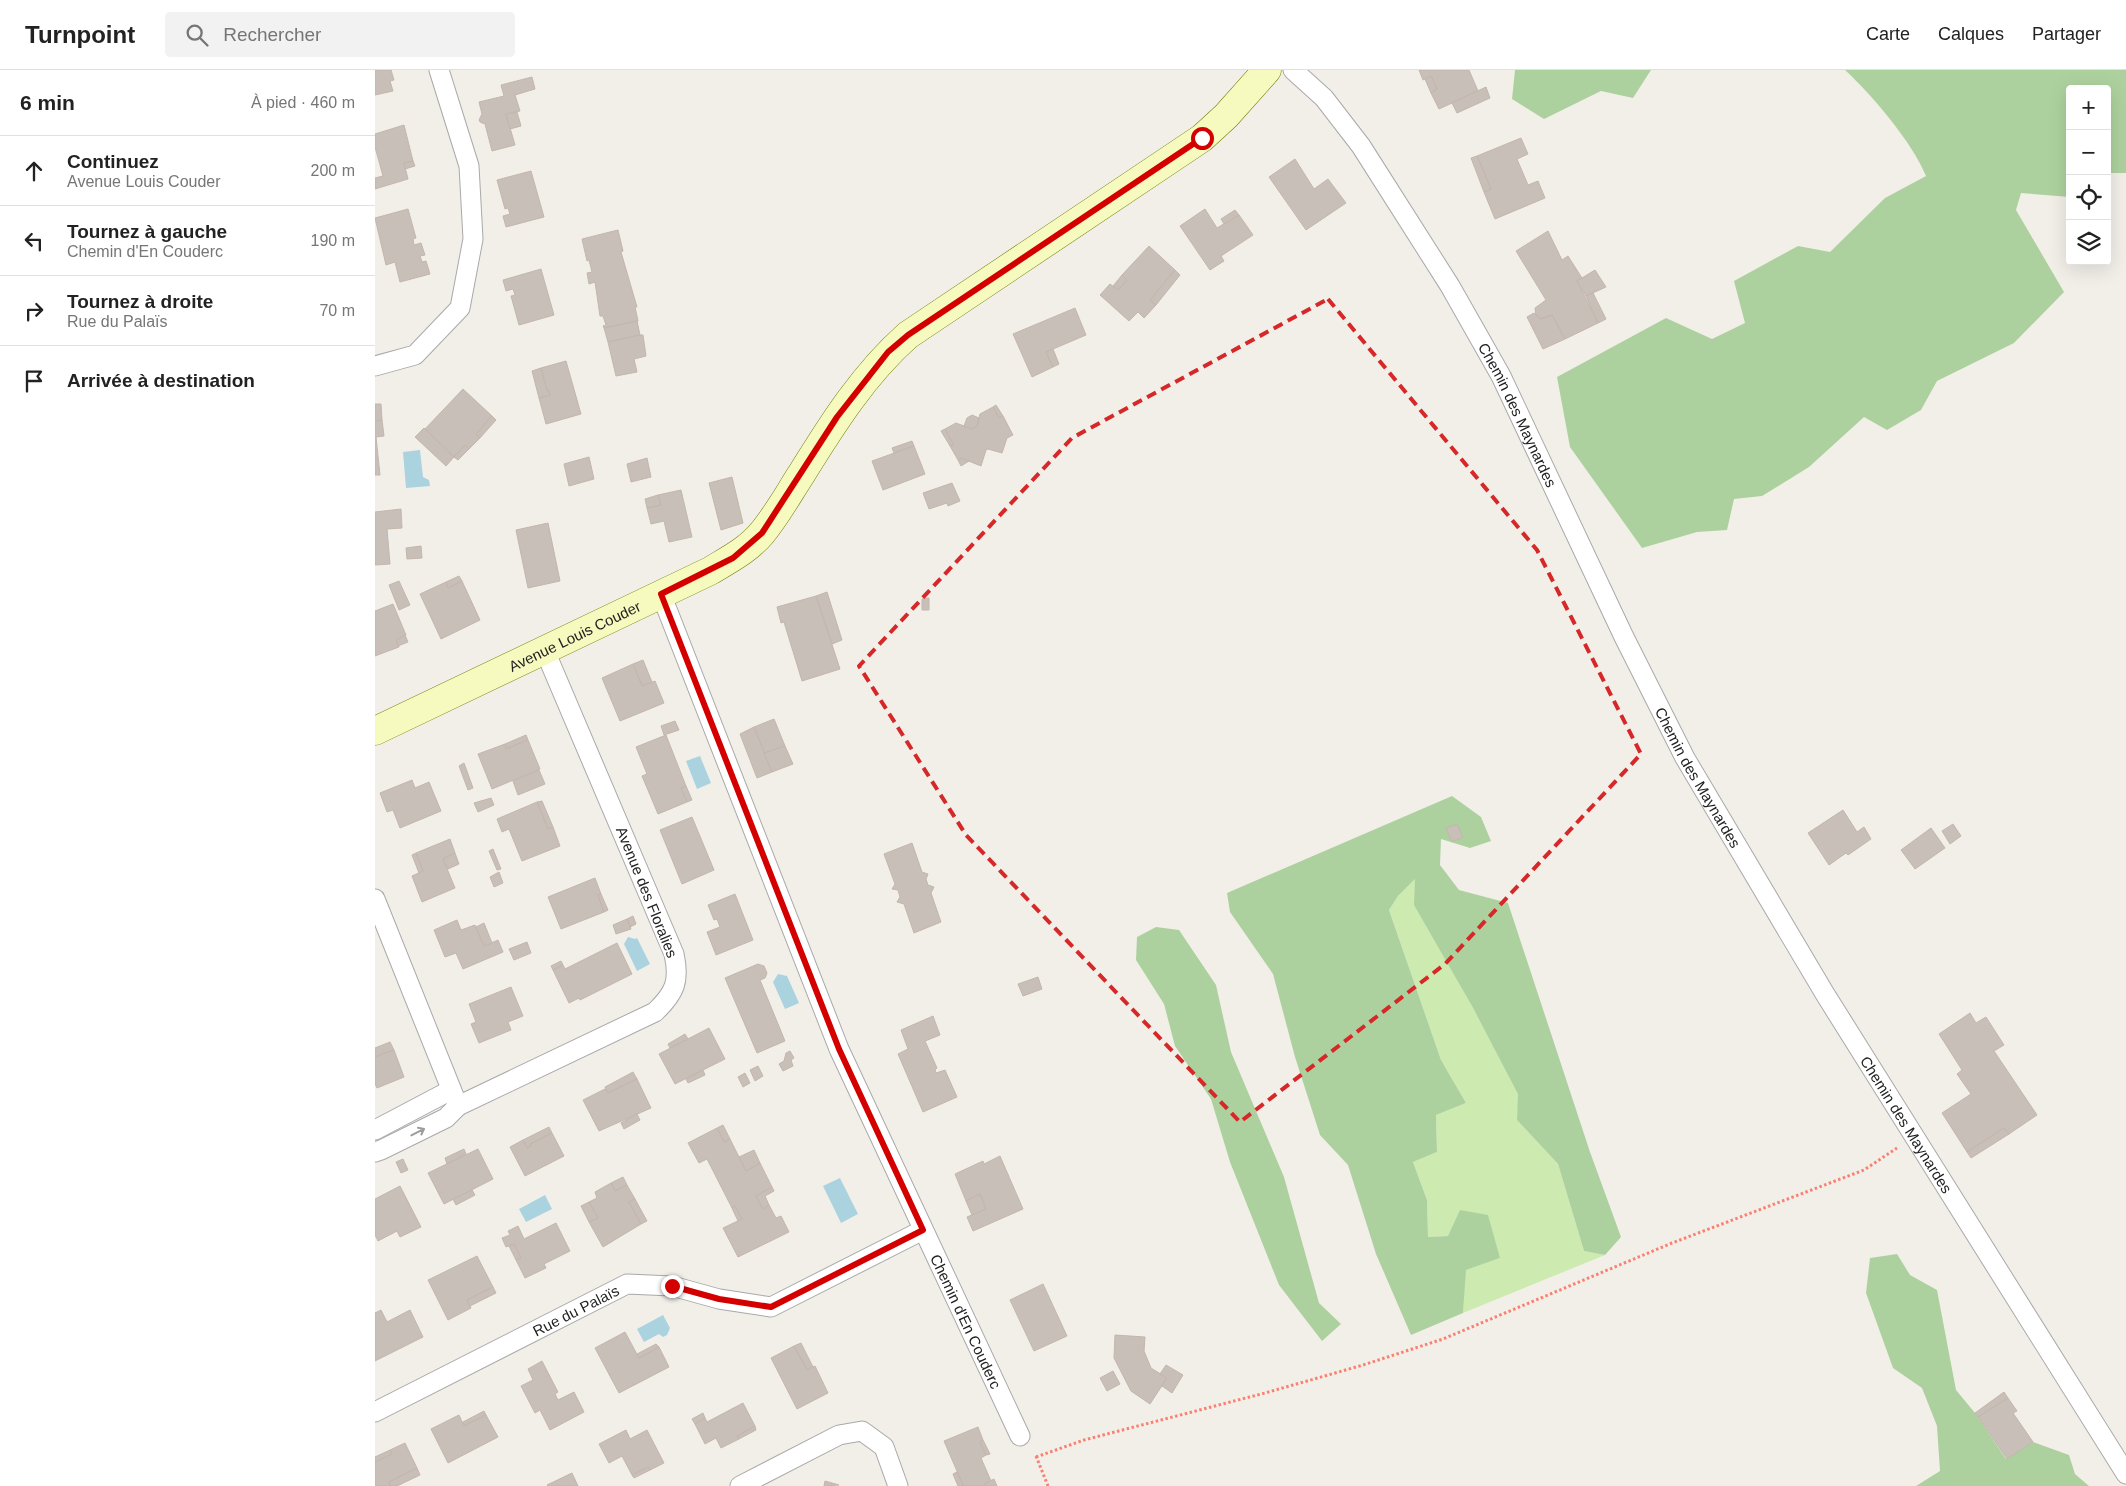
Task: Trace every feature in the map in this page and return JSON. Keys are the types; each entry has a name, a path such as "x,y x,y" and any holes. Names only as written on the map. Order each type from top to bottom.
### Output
{"street":[{"path":"375,366 415,356 460,308 473,239 469,166 439,70"},
{"name":"Avenue Louis Couder","path":"375,730 545,651 733,558 762,533 837,417 878,364 908,335 1202,138 1226,116 1267,70"},
{"name":"Chemin des Maynardes","path":"1293,70 1324,98 1361,146 1450,286 1501,376 1624,637 1685,758 1825,994 2126,1474"},
{"name":"Chemin d'En Couderc","path":"661,594 839,1049 1020,1436"},
{"name":"Avenue des Floralies","path":"375,1130 455,1098 655,1012 667,1001 676,985 678,971 674,954 545,651"},
{"path":"375,899 455,1098"},
{"name":"Avenue des Floralies","path":"375,1152 446,1118 455,1098"},
{"name":"Rue du Palaïs","path":"375,1412 627,1284 672,1286 719,1299 771,1307 923,1230"},
{"path":"740,1486 839,1435 862,1431 884,1447 898,1486"}],"path":[{"path":"1036,1456 1084,1440 1319,1378 1443,1339 1672,1243 1864,1170 1914,1136"},
{"path":"1020,1436 1036,1456 1048,1486"}],"highlighted area":[{"path":"1328,299 1537,550 1641,754 1445,964 1240,1122 966,835 859,666 1072,438"}],"green space":[{"path":"1515,70 1651,70 1633,98 1601,91 1544,119 1512,99"},
{"path":"1845,70 2126,70 2126,173 2111,173 2111,85 2066,85 2066,197 2021,193 2016,210 2064,292 2014,343 1937,381 1921,410 1887,430 1864,417 1809,467 1762,496 1734,499 1727,530 1697,532 1642,548 1570,447 1557,377 1666,318 1712,339 1745,323 1734,281 1798,246 1830,252 1885,198 1926,176 1902,134"},
{"path":"1452,796 1481,817 1491,841 1470,848 1441,839 1440,865 1459,890 1508,903 1590,1152 1621,1237 1605,1255 1584,1251 1558,1164 1517,1120 1518,1094 1472,1006 1414,905 1415,879 1398,896 1389,910 1441,1060 1466,1103 1436,1115 1437,1152 1413,1162 1427,1200 1428,1237 1448,1236 1460,1210 1488,1215 1500,1258 1466,1270 1463,1313 1411,1335 1376,1254 1348,1165 1320,1135 1295,1057 1273,974 1230,912 1227,893"},
{"path":"1416,878 1472,1006 1519,1094 1517,1120 1558,1164 1584,1251 1605,1255 1463,1313 1465,1270 1500,1258 1448,1236 1428,1237 1427,1200 1413,1162 1437,1152 1436,1115 1466,1103 1441,1060 1389,910 1398,896"},
{"path":"1156,927 1179,930 1216,985 1231,1052 1284,1177 1319,1303 1341,1324 1322,1341 1279,1285 1230,1162 1211,1099 1175,1046 1164,1004 1136,960 1137,937"},
{"path":"1897,1254 1910,1275 1937,1290 1956,1390 1975,1413 2006,1459 2033,1442 2069,1455 2075,1474 2089,1486 1916,1486 1940,1471 1937,1426 1922,1388 1893,1368 1866,1293 1870,1258"}],"water":[{"path":"420,450 423,477 429,480 430,486 406,488 403,452"},
{"path":"700,756 711,783 697,789 686,761"},
{"path":"628,937 637,938 650,964 637,971 624,944"},
{"path":"778,974 787,976 799,1003 785,1009 773,982"},
{"path":"840,1178 858,1214 841,1223 823,1186"},
{"path":"545,1195 552,1209 526,1222 519,1209"},
{"path":"663,1315 670,1328 667,1335 663,1337 659,1334 644,1342 637,1329"}],"building":[{"path":"375,70 391,70 394,80 390,81 393,91 375,95"},
{"path":"1419,70 1469,70 1478,91 1439,109 1431,93 1437,89 1431,76 1423,80"},
{"path":"1431,76 1437,89 1431,93 1425,79"},
{"path":"532,77 535,89 515,95 520,111 506,114 515,145 492,151 485,124 479,120 482,114 479,102 504,96 501,85"},
{"path":"1486,87 1490,98 1457,113 1452,103"},
{"path":"517,112 521,126 510,129 506,114"},
{"path":"404,125 413,161 404,163 408,179 375,189 375,178 383,176 375,147 375,134"},
{"path":"1521,138 1528,154 1517,159 1528,185 1538,181 1545,198 1495,219 1484,192 1491,189 1477,156"},
{"path":"1477,156 1491,189 1484,192 1471,158"},
{"path":"1295,159 1314,189 1328,179 1346,203 1306,230 1269,177"},
{"path":"413,161 415,166 405,169 404,163"},
{"path":"531,171 544,217 506,227 503,216 510,214 508,208 505,209 497,180"},
{"path":"408,209 416,238 413,239 414,245 421,243 425,255 420,256 422,262 426,261 430,274 400,282 395,262 386,265 375,218"},
{"path":"1205,209 1217,228 1239,215 1253,235 1221,256 1224,261 1210,270 1180,226"},
{"path":"1235,210 1239,215 1224,224 1221,219"},
{"path":"618,230 623,251 621,252 637,307 635,307 638,321 604,328 603,326 606,325 603,316 600,316 595,282 589,284 587,273 592,272 589,260 587,261 582,239"},
{"path":"1548,231 1562,260 1568,256 1582,278 1577,281 1598,323 1565,339 1552,315 1541,319 1536,316 1535,308 1546,300 1516,251"},
{"path":"1149,246 1175,270 1150,300 1156,305 1144,318 1138,312 1129,321 1100,295 1110,284 1118,290 1127,280 1122,275"},
{"path":"541,269 554,315 519,325 511,296 515,295 513,289 506,291 503,280"},
{"path":"1175,270 1180,275 1156,305 1150,300"},
{"path":"1595,270 1606,287 1586,296 1577,281"},
{"path":"1122,275 1127,280 1118,290 1113,286"},
{"path":"1593,293 1606,319 1598,323 1586,296"},
{"path":"1075,308 1086,335 1046,352 1053,367 1032,377 1013,334"},
{"path":"1534,313 1541,319 1552,315 1565,339 1543,349 1527,317"},
{"path":"637,321 640,335 608,342 604,328"},
{"path":"643,335 646,356 634,359 637,372 616,376 608,342"},
{"path":"1053,349 1059,364 1053,367 1046,352"},
{"path":"566,361 581,414 546,424 539,398 550,395 549,391 547,391 541,368"},
{"path":"541,368 547,391 549,391 550,395 539,398 532,371"},
{"path":"463,389 492,416 476,434 480,438 469,449 465,445 454,457 425,429"},
{"path":"375,404 381,404 382,420 375,421"},
{"path":"996,405 1003,416 999,418 993,407"},
{"path":"993,407 999,418 1003,416 1013,435 1007,438 1002,453 986,450 981,466 961,458 958,460 950,446 953,444 945,429 956,423 972,429 977,426 980,414"},
{"path":"972,415 979,418 977,426 972,429 964,426 967,418"},
{"path":"492,416 496,420 480,438 476,434"},
{"path":"382,420 384,436 376,437 380,475 375,475 375,421"},
{"path":"424,428 454,457 446,466 415,437"},
{"path":"945,429 953,444 950,446 941,431"},
{"path":"912,441 914,446 894,453 892,448"},
{"path":"465,445 469,449 458,460 454,457"},
{"path":"914,446 925,474 883,490 872,461"},
{"path":"589,457 594,479 569,486 564,464"},
{"path":"647,458 651,477 631,482 627,464"},
{"path":"961,458 969,461 961,466 958,460"},
{"path":"732,477 743,523 721,530 709,483"},
{"path":"952,483 960,501 948,506 947,503 929,509 923,493"},
{"path":"681,490 692,537 669,542 664,521 651,524 647,508 661,505 658,495"},
{"path":"658,495 661,505 647,508 645,499"},
{"path":"401,509 402,528 387,529 390,564 375,565 375,512"},
{"path":"548,523 560,581 528,588 516,530"},
{"path":"421,546 422,558 407,559 406,548"},
{"path":"459,576 462,581 448,588 446,582"},
{"path":"399,581 410,605 399,610 389,585"},
{"path":"462,581 480,620 441,639 420,594 446,582 448,588"},
{"path":"827,592 842,640 832,644 816,596"},
{"path":"816,596 840,669 802,681 784,622 781,623 777,607"},
{"path":"929,598 929,610 922,610 922,599"},
{"path":"393,604 406,635 396,640 399,647 375,656 375,611"},
{"path":"405,635 408,642 398,646 396,640"},
{"path":"643,660 652,682 642,686 633,664"},
{"path":"633,664 642,686 655,681 664,703 620,721 602,678"},
{"path":"774,719 785,746 764,753 754,727"},
{"path":"675,721 679,730 664,735 661,726"},
{"path":"754,727 772,772 757,778 740,734"},
{"path":"526,735 528,740 506,749 505,744"},
{"path":"666,735 686,786 681,788 687,802 658,814 642,776 647,774 636,747"},
{"path":"528,740 540,769 492,789 478,754 505,744 506,749"},
{"path":"785,746 793,764 772,772 764,753"},
{"path":"464,763 473,788 468,790 459,766"},
{"path":"539,770 545,784 518,795 513,781"},
{"path":"412,780 415,788 429,782 441,811 400,828 393,810 387,812 380,793"},
{"path":"686,786 692,800 687,802 681,788"},
{"path":"491,798 494,805 478,812 474,803"},
{"path":"542,801 553,827 548,829 537,802"},
{"path":"537,802 548,829 553,827 560,846 522,861 509,829 502,832 497,819"},
{"path":"1843,810 1857,832 1864,827 1871,839 1829,865 1808,833"},
{"path":"692,817 714,870 682,884 660,830"},
{"path":"1457,824 1463,837 1452,842 1446,828"},
{"path":"1953,824 1961,836 1950,844 1942,831"},
{"path":"1931,828 1945,848 1915,869 1901,850"},
{"path":"450,839 455,853 443,859 455,888 422,902 412,876 423,871 416,853"},
{"path":"912,843 922,872 928,874 926,879 928,885 934,887 931,893 941,922 914,933 904,904 897,902 900,897 898,890 892,889 895,884 884,854"},
{"path":"493,849 501,869 497,870 489,851"},
{"path":"416,853 423,871 419,873 412,855"},
{"path":"455,853 459,864 448,869 443,859"},
{"path":"499,872 503,883 494,887 490,877"},
{"path":"595,878 601,894 598,895 604,912 561,929 548,897"},
{"path":"601,894 608,910 604,912 598,895"},
{"path":"735,894 753,940 716,955 707,932 720,927 717,919 714,920 708,905"},
{"path":"633,916 636,924 630,927 627,919"},
{"path":"627,919 631,929 616,934 613,925"},
{"path":"457,920 461,930 475,925 484,946 498,940 503,952 463,969 456,953 445,957 434,930"},
{"path":"484,923 492,943 484,946 476,927"},
{"path":"527,942 531,953 514,960 509,949"},
{"path":"617,943 632,974 580,1000 579,998 569,1003 553,970 563,965 565,969"},
{"path":"561,961 563,965 553,970 551,966"},
{"path":"758,964 764,966 767,973 765,978 760,980 785,1041 757,1053 725,978"},
{"path":"1038,977 1042,989 1023,996 1018,984"},
{"path":"511,987 523,1016 508,1022 511,1030 479,1043 471,1024 476,1022 469,1004"},
{"path":"1970,1013 1976,1023 1986,1017 2004,1045 1994,1051 2037,1115 2009,1134 2004,1128 1967,1152 1942,1113 1971,1094 1957,1074 1962,1070 1939,1034"},
{"path":"933,1016 940,1035 925,1041 937,1068 935,1070 936,1073 945,1070 957,1097 923,1112 898,1054 908,1049 901,1030"},
{"path":"709,1028 725,1059 675,1084 659,1054"},
{"path":"685,1034 688,1039 670,1048 668,1044"},
{"path":"390,1042 394,1050 375,1057 375,1048"},
{"path":"394,1050 404,1077 377,1088 375,1084 375,1057"},
{"path":"790,1051 794,1058 791,1060 793,1066 783,1071 779,1064 784,1061 786,1053"},
{"path":"758,1066 763,1076 755,1081 750,1070"},
{"path":"703,1070 705,1075 688,1083 686,1079"},
{"path":"633,1072 637,1079 608,1093 605,1087"},
{"path":"745,1073 750,1083 743,1087 738,1077"},
{"path":"637,1079 651,1108 599,1131 583,1100 605,1089 608,1093"},
{"path":"637,1114 640,1120 624,1129 621,1123"},
{"path":"723,1125 730,1139 724,1142 717,1128"},
{"path":"549,1127 552,1133 530,1144 531,1146 527,1148 523,1140"},
{"path":"717,1128 724,1142 730,1139 746,1171 760,1163 772,1187 756,1196 763,1209 769,1205 776,1218 781,1216 789,1232 738,1257 723,1228 742,1219 735,1206 732,1208 707,1159 699,1163 688,1143"},
{"path":"2004,1128 2009,1134 1971,1158 1967,1152"},
{"path":"552,1133 564,1156 525,1176 510,1147 523,1140 527,1148 531,1146 530,1144"},
{"path":"464,1149 466,1154 447,1164 445,1158"},
{"path":"478,1149 493,1179 444,1204 428,1173"},
{"path":"754,1150 760,1163 746,1171 739,1157"},
{"path":"1000,1156 1023,1209 973,1231 967,1217 986,1209 980,1194 966,1201 955,1174 983,1161 984,1164"},
{"path":"403,1159 408,1170 401,1173 396,1162"},
{"path":"623,1177 627,1185 615,1191 611,1183"},
{"path":"611,1183 615,1191 627,1185 635,1199 629,1202 641,1224 603,1247 589,1222 598,1218 589,1202 597,1198 595,1192"},
{"path":"400,1186 421,1227 400,1237 397,1231 378,1241 375,1235 375,1199"},
{"path":"772,1187 774,1191 765,1196 769,1205 763,1209 756,1196"},
{"path":"472,1190 475,1195 456,1205 453,1199"},
{"path":"980,1194 986,1209 972,1215 966,1201"},
{"path":"635,1199 647,1221 641,1224 629,1202"},
{"path":"589,1202 598,1218 589,1222 581,1206"},
{"path":"735,1206 742,1219 738,1221 732,1208"},
{"path":"556,1223 570,1251 544,1264 546,1268 525,1278 516,1260 521,1258 514,1244 506,1247 502,1238 510,1235 508,1231 518,1226 524,1239"},
{"path":"514,1244 521,1258 516,1260 509,1246"},
{"path":"477,1256 493,1287 467,1300 471,1308 448,1320 428,1280"},
{"path":"1043,1284 1067,1336 1034,1351 1010,1300"},
{"path":"493,1287 496,1293 470,1306 467,1300"},
{"path":"381,1310 387,1322 410,1310 423,1337 375,1361 375,1313"},
{"path":"625,1332 639,1358 659,1347 669,1367 619,1393 595,1348"},
{"path":"1115,1335 1145,1337 1144,1351 1151,1368 1167,1378 1150,1404 1131,1391 1114,1358"},
{"path":"801,1343 813,1367 807,1370 794,1346"},
{"path":"656,1344 659,1347 639,1358 637,1354"},
{"path":"794,1346 807,1370 815,1366 828,1393 797,1409 771,1358"},
{"path":"542,1361 558,1392 555,1394 558,1400 574,1392 584,1412 550,1430 540,1410 535,1413 521,1386 533,1380 528,1369"},
{"path":"1166,1365 1183,1375 1172,1393 1162,1386 1167,1378 1160,1374"},
{"path":"1113,1371 1120,1384 1107,1391 1100,1378"},
{"path":"2004,1392 2008,1398 1978,1417 1975,1413"},
{"path":"2008,1398 2017,1411 2013,1413 2033,1442 2007,1459 1978,1417"},
{"path":"743,1403 755,1426 737,1436 739,1439 721,1448 716,1438 705,1444 695,1424 705,1418 707,1422"},
{"path":"484,1411 486,1415 464,1426 463,1422"},
{"path":"703,1413 705,1418 695,1424 692,1419"},
{"path":"459,1415 464,1426 486,1415 498,1437 448,1463 431,1429"},
{"path":"755,1426 756,1430 739,1439 737,1436"},
{"path":"978,1427 983,1440 980,1442 986,1455 981,1458 991,1481 984,1484 985,1486 961,1486 963,1485 944,1441"},
{"path":"626,1430 630,1439 647,1430 664,1463 650,1470 648,1467 632,1475 622,1456 609,1463 599,1444"},
{"path":"983,1440 990,1454 986,1455 980,1442"},
{"path":"405,1443 417,1468 389,1482 391,1486 375,1486 375,1462 392,1454 390,1450"},
{"path":"390,1450 392,1454 375,1462 375,1457"},
{"path":"648,1467 650,1470 634,1478 632,1475"},
{"path":"417,1468 420,1475 397,1486 391,1486 389,1482"},
{"path":"957,1472 963,1485 961,1486 958,1486 953,1474"},
{"path":"572,1473 578,1486 547,1485"},
{"path":"994,1479 997,1486 985,1486 984,1484"},
{"path":"825,1481 839,1485 824,1486"}],"route":[{"path":"672,1286 719,1299 771,1307 923,1230 839,1049 661,594 733,558 762,533 837,417 888,352 908,335 1160,168 1202,138"}]}
